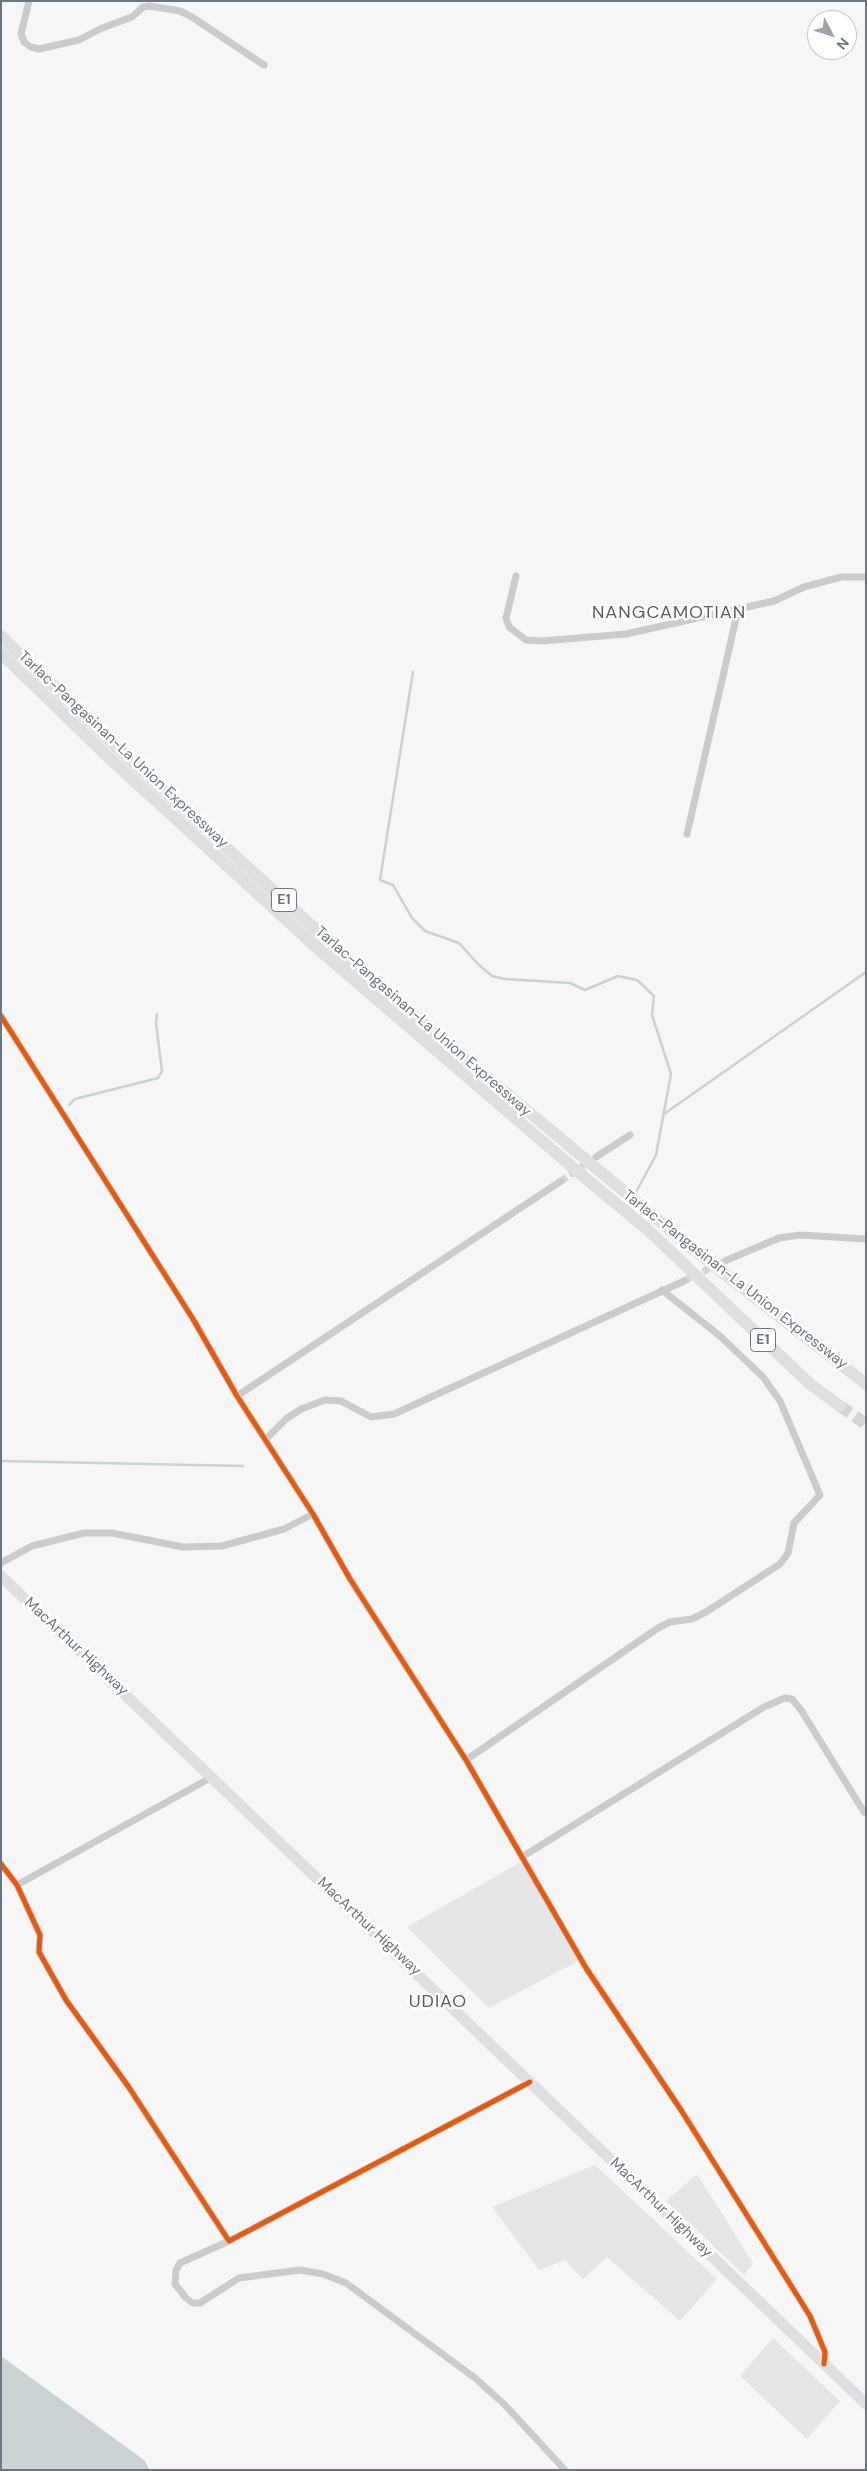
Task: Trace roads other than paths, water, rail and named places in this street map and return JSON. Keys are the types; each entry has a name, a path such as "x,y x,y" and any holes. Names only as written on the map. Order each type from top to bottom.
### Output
{"highway":[{"name":"Tarlac-Pangasinan-La Union Expressway","path":"1,636 113,744 373,982 685,1243 866,1384"},
{"name":"Tarlac-Pangasinan-La Union Expressway","path":"1,653 106,754 325,956 584,1177 648,1229 810,1384 840,1406"},
{"name":"MacArthur Highway","path":"2,1576 866,2404"}],"street":[{"path":"29,1 21,34 24,42 31,47 39,49 79,40 102,28 132,17 143,7 150,6 180,11 192,17 264,65"},
{"path":"516,576 506,618 515,634 526,640 542,641 626,634 774,602 804,587 841,577 866,577"},
{"path":"687,834 738,610"},
{"path":"1,1016 187,1311 237,1396 314,1514 350,1579 466,1760 586,1968 681,2110 810,2316 825,2352 824,2364"},
{"path":"596,1157 630,1135"},
{"path":"237,1396 561,1181"},
{"path":"727,1260 762,1244 793,1236 866,1239"},
{"path":"266,1439 286,1419 301,1408 324,1400 340,1402 371,1417 394,1414 684,1281"},
{"path":"466,1760 658,1628 670,1622 692,1619 706,1612 780,1564 788,1553 794,1523 820,1494 780,1401 763,1377 720,1336 662,1290"},
{"path":"1,1563 32,1546 84,1533 112,1533 184,1547 222,1546 284,1529 314,1514"},
{"path":"522,1857 764,1707 785,1698 792,1699 801,1710 864,1812"},
{"path":"16,1886 212,1777"},
{"path":"1,1864 16,1886 40,1935 39,1952 66,2000 128,2086 229,2241"},
{"path":"530,2082 229,2241 180,2263 176,2270 175,2284 186,2298 193,2303 200,2304 239,2278 300,2270 323,2274 346,2283 475,2378 505,2404 564,2470"}],"waterway":[{"path":"413,672 380,880 393,885 412,918 425,931 459,943 492,976 505,979 570,983 585,990 618,976 637,980 654,996 652,1015 671,1074 656,1155 636,1192"},
{"path":"664,1114 866,972"},
{"path":"69,1105 75,1099 158,1078 162,1071 156,1023 157,1014"},
{"path":"1,1461 243,1466"}],"tunnel":[{"path":"561,1181 590,1161"},
{"path":"684,1281 727,1260"},
{"path":"840,1406 866,1424"}],"district":[{"name":"NANGCAMOTIAN","path":"669,613"},
{"name":"UDIAO","path":"438,2002"}]}
